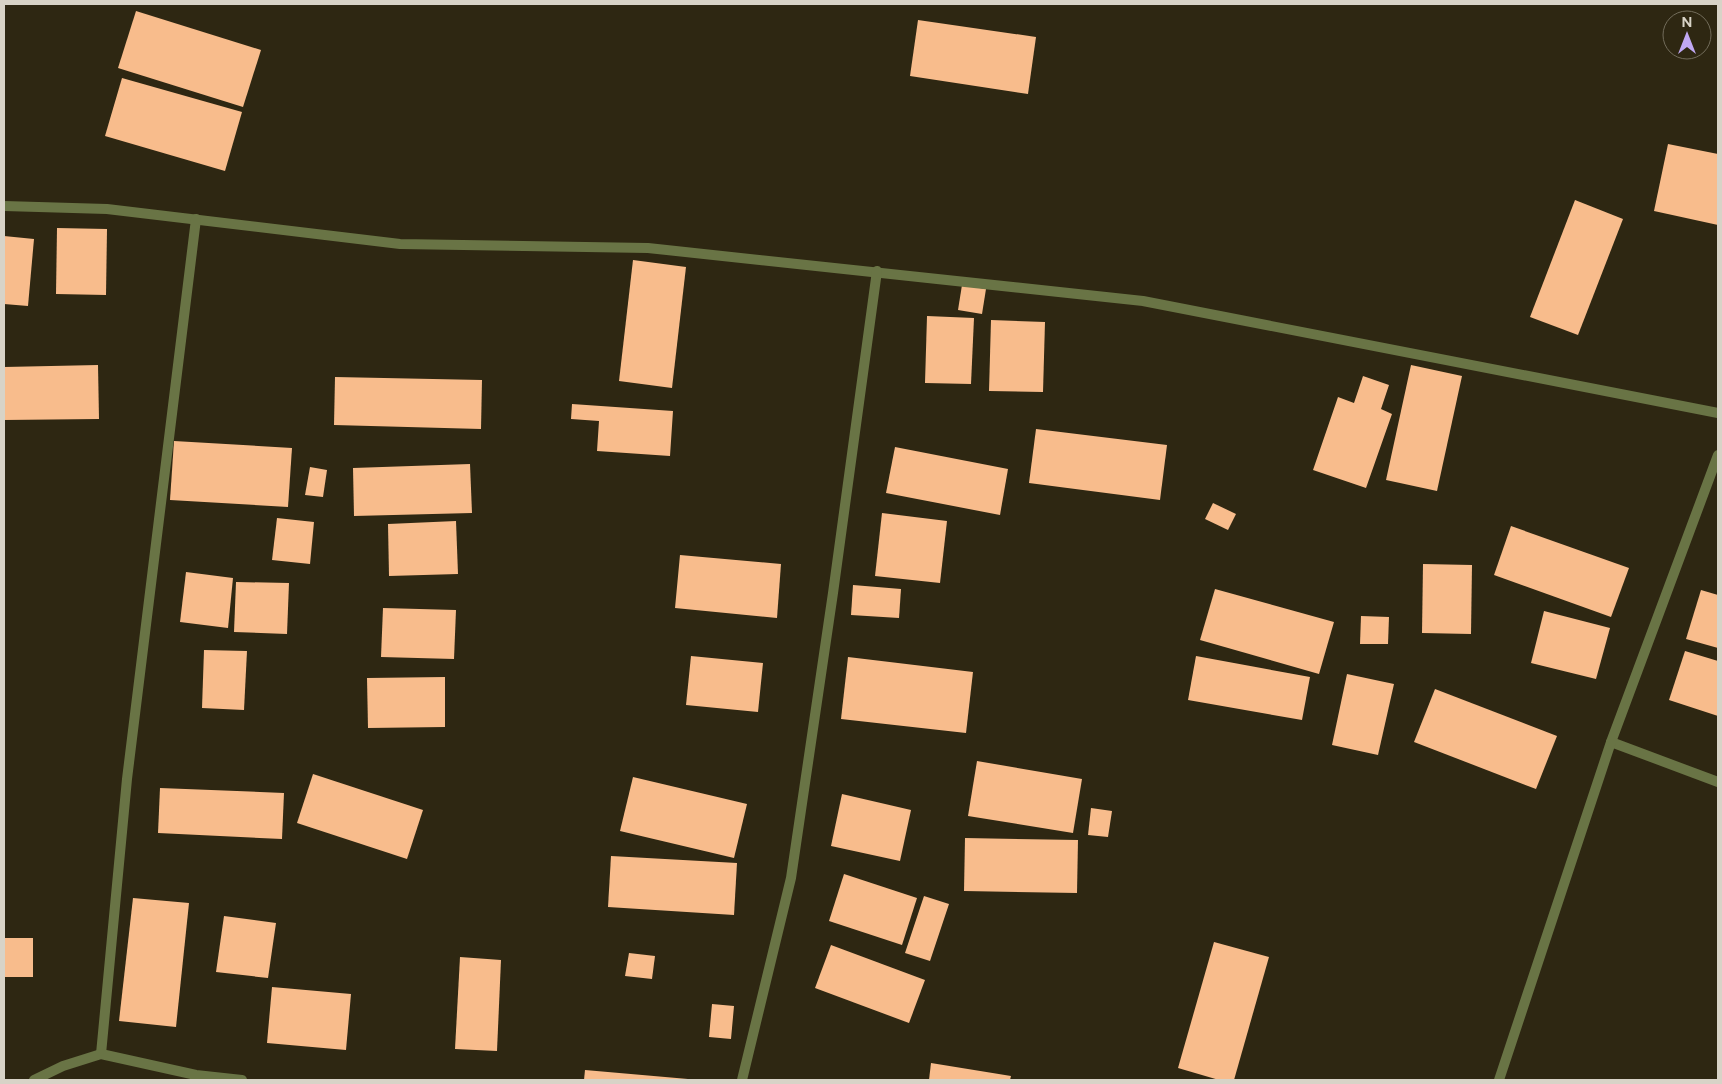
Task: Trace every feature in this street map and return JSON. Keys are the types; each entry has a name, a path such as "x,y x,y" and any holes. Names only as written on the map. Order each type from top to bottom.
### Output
{"street":[{"path":"4,206 107,209 400,244 648,248 1143,300 1718,413"},
{"path":"101,1054 127,779 196,219"},
{"path":"742,1080 791,878 833,593 877,271"},
{"path":"1500,1080 1611,742 1718,455"},
{"path":"1611,742 1718,782"},
{"path":"34,1080 63,1066 101,1054 196,1075 242,1080"}],"building":[{"path":"136,11 261,50 243,107 118,68"},
{"path":"918,20 1036,37 1028,94 910,76"},
{"path":"122,78 242,112 225,171 105,136"},
{"path":"1668,144 1718,154 1718,225 1654,211"},
{"path":"1575,200 1623,219 1578,335 1530,317"},
{"path":"57,228 107,229 106,295 56,294"},
{"path":"4,236 34,239 28,306 4,304"},
{"path":"633,260 686,267 672,388 619,381"},
{"path":"962,285 986,289 982,314 958,310"},
{"path":"927,316 974,318 971,384 925,383"},
{"path":"991,320 1045,322 1043,392 989,391"},
{"path":"98,365 99,419 4,420 4,367"},
{"path":"1411,365 1462,376 1437,491 1386,480"},
{"path":"1363,376 1389,385 1381,409 1392,414 1366,488 1313,470 1338,397 1354,403"},
{"path":"335,377 482,380 481,429 334,425"},
{"path":"572,404 673,411 670,456 597,451 599,421 571,419"},
{"path":"1036,429 1167,445 1160,500 1029,483"},
{"path":"174,441 292,448 288,507 170,500"},
{"path":"895,447 1008,469 1000,515 886,493"},
{"path":"470,464 472,513 354,516 353,468"},
{"path":"310,467 327,470 323,497 305,495"},
{"path":"1213,503 1236,514 1228,530 1205,519"},
{"path":"882,513 947,521 940,583 875,576"},
{"path":"277,518 314,522 310,564 272,560"},
{"path":"456,521 458,574 389,576 388,524"},
{"path":"1511,526 1629,568 1611,617 1494,575"},
{"path":"680,555 781,564 777,618 675,608"},
{"path":"1423,564 1472,565 1471,634 1422,633"},
{"path":"186,572 233,578 228,628 180,622"},
{"path":"236,582 289,583 287,634 234,632"},
{"path":"853,585 901,589 899,618 851,615"},
{"path":"1215,589 1334,622 1319,674 1200,640"},
{"path":"1701,590 1718,595 1718,648 1686,639"},
{"path":"383,608 456,610 454,659 381,657"},
{"path":"1544,611 1610,628 1596,679 1531,663"},
{"path":"1361,616 1389,617 1388,644 1360,644"},
{"path":"204,650 247,651 244,710 202,708"},
{"path":"1685,651 1718,661 1718,716 1669,700"},
{"path":"691,656 763,663 758,712 686,705"},
{"path":"1196,656 1310,677 1302,720 1188,700"},
{"path":"848,657 973,672 966,733 841,719"},
{"path":"1347,674 1394,684 1378,755 1332,745"},
{"path":"445,677 445,727 368,728 367,678"},
{"path":"1435,689 1557,736 1536,789 1414,742"},
{"path":"977,761 1082,779 1073,833 968,816"},
{"path":"313,774 423,810 407,859 297,823"},
{"path":"633,777 747,804 734,858 620,831"},
{"path":"160,788 284,793 282,839 158,833"},
{"path":"842,794 911,810 900,861 831,846"},
{"path":"1091,808 1112,811 1108,837 1088,835"},
{"path":"965,838 1078,840 1077,893 964,891"},
{"path":"611,856 737,863 734,915 608,907"},
{"path":"844,874 917,898 902,945 829,921"},
{"path":"924,896 949,904 930,961 905,953"},
{"path":"133,898 189,903 176,1027 119,1021"},
{"path":"224,916 276,923 268,978 216,972"},
{"path":"4,938 33,938 33,977 4,977"},
{"path":"1214,942 1269,957 1234,1080 1219,1080 1178,1068"},
{"path":"831,945 925,980 909,1023 815,988"},
{"path":"629,953 655,956 652,979 625,976"},
{"path":"460,957 501,960 497,1051 455,1049"},
{"path":"272,987 351,994 346,1050 267,1043"},
{"path":"712,1004 734,1006 731,1039 709,1037"},
{"path":"931,1063 1011,1076 1010,1080 929,1080"},
{"path":"585,1070 688,1079 584,1080"}]}
